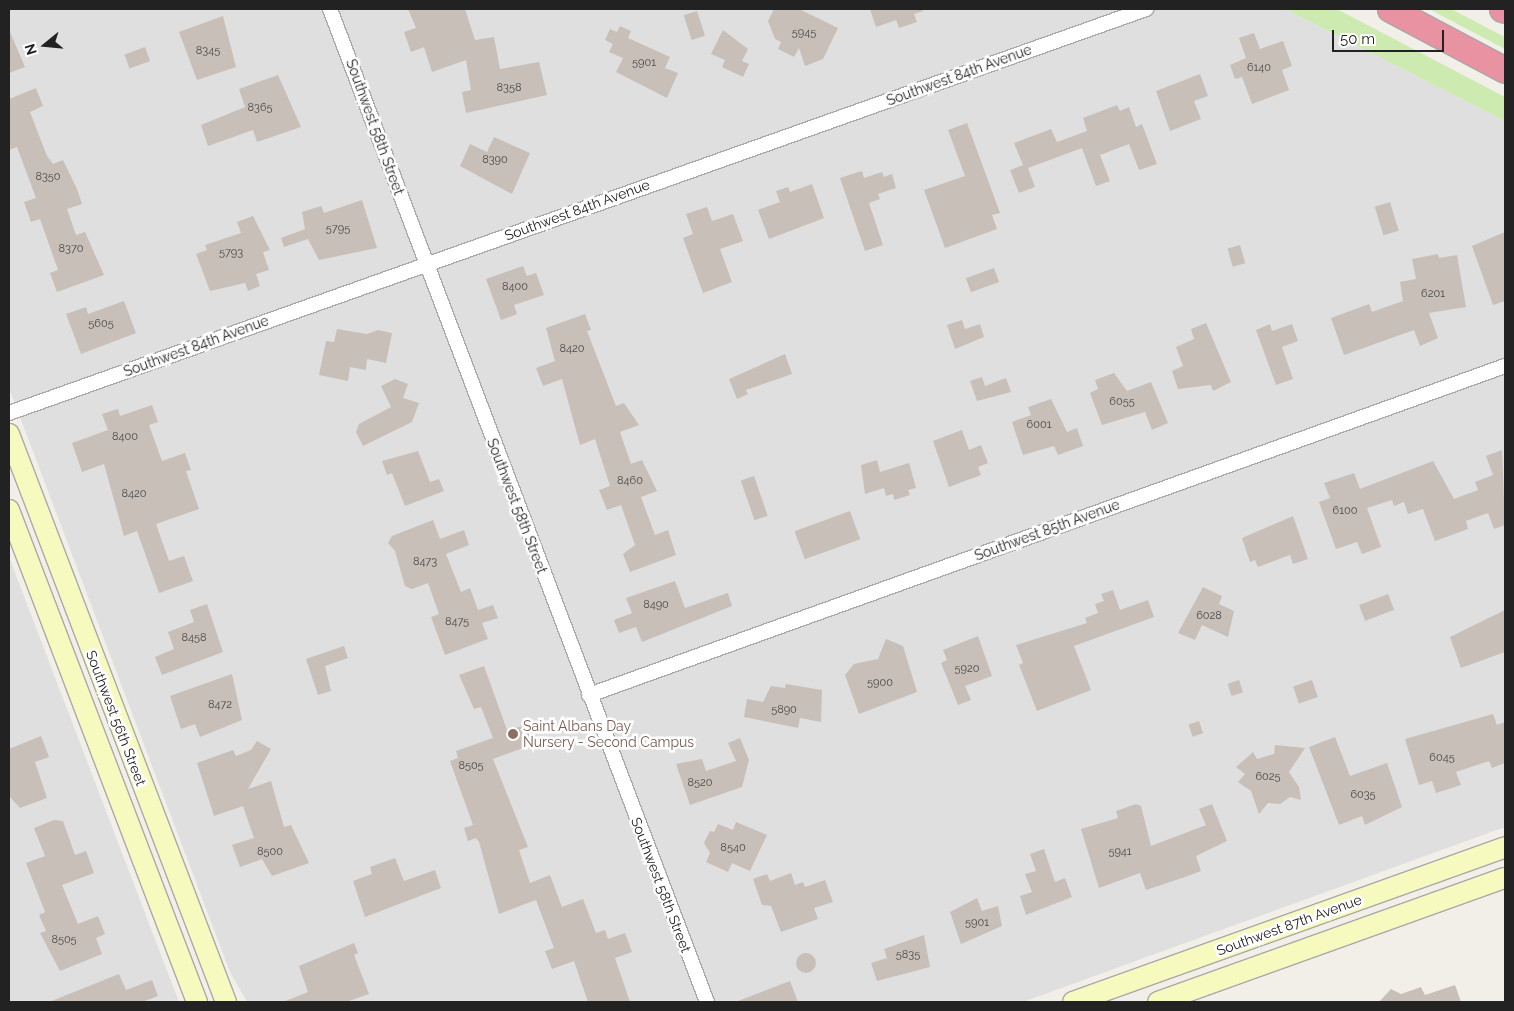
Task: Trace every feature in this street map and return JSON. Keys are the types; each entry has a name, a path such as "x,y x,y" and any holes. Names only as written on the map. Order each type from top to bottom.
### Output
{"highway":[{"path":"1390,9 1505,70"}],"main road":[{"name":"Southwest 56th Street","path":"9,434 226,1002"},
{"name":"Southwest 56th Street","path":"9,510 197,1002"},
{"path":"111,780 136,770"},
{"name":"Southwest 87th Avenue","path":"1074,1002 1114,996 1178,965 1505,848"},
{"name":"Southwest 87th Avenue","path":"1158,1002 1505,878"},
{"path":"1310,917 1319,944"},
{"path":"1178,965 1187,992"}],"street":[{"name":"Southwest 58th Street","path":"330,9 707,1002"},
{"name":"Southwest 84th Avenue","path":"9,413 1146,9"},
{"name":"Southwest 85th Avenue","path":"589,695 1505,366"}],"shaded area":[{"path":"9,9 1285,9 1505,121 1505,827 1023,1002 247,1002 230,972 9,388"},
{"path":"9,557 179,1002 9,1002"}],"green space":[{"path":"1285,9 1337,9 1505,97 1505,121"},
{"path":"1429,9 1451,9 1505,37 1505,49"}],"building":[{"path":"408,9 465,9 475,40 494,37 500,69 539,62 547,95 466,113 462,92 471,90 466,60 432,72 424,47 411,52 404,32 416,28"},
{"path":"774,9 799,9 838,28 823,59 805,66 799,48 794,57 778,49 781,42 775,39 768,21"},
{"path":"870,9 923,9 923,11 914,14 917,22 899,28 896,20 876,27"},
{"path":"697,11 705,36 692,40 684,15"},
{"path":"223,16 236,67 197,80 179,32"},
{"path":"620,26 631,31 628,38 670,57 665,68 678,73 667,98 616,72 623,58 609,52 613,44 605,40 610,29 617,32"},
{"path":"723,30 748,49 742,61 749,64 743,77 722,67 725,60 711,54"},
{"path":"9,33 25,67 9,73"},
{"path":"1254,33 1260,49 1283,41 1292,66 1282,70 1289,90 1252,104 1242,77 1235,79 1230,65 1246,58 1239,38"},
{"path":"145,47 150,61 129,69 124,55"},
{"path":"1200,74 1208,96 1194,101 1201,119 1170,131 1156,91"},
{"path":"278,75 301,127 257,142 253,130 208,146 201,125 245,107 239,89"},
{"path":"36,88 43,106 30,112 47,156 53,164 63,160 77,189 82,204 67,209 76,235 85,232 104,275 57,292 50,273 58,270 40,219 31,222 24,202 36,198 17,147 9,150 9,99"},
{"path":"1117,105 1120,111 1129,107 1136,127 1142,124 1157,164 1139,170 1129,144 1100,155 1110,181 1096,186 1082,148 1028,168 1035,187 1019,193 1010,170 1023,165 1014,143 1051,129 1057,142 1087,131 1083,118"},
{"path":"967,123 1000,213 992,215 997,229 945,248 924,190 965,176 948,130"},
{"path":"494,137 530,153 512,194 460,166 470,144 487,152"},
{"path":"862,171 864,178 882,172 884,177 892,174 896,188 878,194 880,199 869,203 883,245 865,251 840,178"},
{"path":"812,184 824,218 769,239 758,210 780,202 776,191 788,187 790,192"},
{"path":"362,200 377,248 319,260 308,239 284,247 281,238 305,229 302,212 321,206 324,213"},
{"path":"1390,202 1399,231 1383,235 1375,207"},
{"path":"707,207 712,221 733,214 743,241 720,249 732,282 703,293 683,238 693,234 686,214"},
{"path":"253,216 270,250 263,252 269,270 256,274 260,286 248,291 245,283 210,291 196,254 207,250 205,245 241,233 237,222"},
{"path":"1505,232 1505,301 1493,305 1472,246"},
{"path":"1240,245 1245,263 1233,267 1228,249"},
{"path":"1438,254 1439,258 1457,255 1466,307 1429,313 1438,338 1420,346 1414,330 1344,355 1331,318 1369,304 1372,312 1403,301 1400,282 1416,279 1412,259"},
{"path":"523,266 527,276 536,273 544,295 514,305 517,314 501,320 486,279"},
{"path":"994,268 999,282 971,292 966,278"},
{"path":"124,301 136,333 81,354 66,314 86,307 88,314"},
{"path":"585,314 591,330 587,331 616,406 624,403 639,425 620,432 631,464 642,460 657,491 641,497 655,535 668,530 676,555 630,572 623,554 635,545 621,505 607,510 599,490 610,486 595,439 580,445 562,379 543,386 536,368 555,361 546,328"},
{"path":"962,320 965,329 980,324 984,337 955,349 947,325"},
{"path":"1206,323 1231,382 1213,391 1211,385 1178,389 1172,371 1183,366 1176,347 1194,339 1191,329"},
{"path":"1270,324 1272,331 1292,324 1298,341 1282,347 1293,379 1276,385 1256,330"},
{"path":"337,329 367,334 378,330 392,333 386,363 367,359 366,370 350,367 348,381 319,375 326,341 334,342"},
{"path":"785,354 792,374 746,390 748,394 737,399 729,379"},
{"path":"1114,373 1127,391 1151,382 1168,423 1152,430 1145,412 1102,425 1090,393 1098,389 1095,380"},
{"path":"982,377 985,386 1006,378 1011,392 977,401 970,381"},
{"path":"395,379 408,384 403,398 419,403 412,422 363,446 356,432 359,424 391,407 381,386"},
{"path":"1051,399 1067,432 1077,428 1083,446 1058,455 1054,446 1023,455 1012,422 1031,415 1028,407"},
{"path":"152,405 158,422 149,425 162,461 185,453 191,470 186,471 199,509 156,524 169,561 184,556 193,581 159,593 137,531 124,536 104,464 82,472 72,443 108,430 102,414 118,409 120,416"},
{"path":"962,430 969,450 981,445 988,463 978,467 981,475 949,487 933,441"},
{"path":"1502,450 1505,525 1494,529 1488,513 1466,521 1468,529 1435,541 1423,509 1408,514 1404,502 1394,506 1392,500 1367,508 1381,547 1362,554 1357,542 1336,549 1319,502 1330,498 1324,483 1354,473 1360,489 1433,461 1454,499 1478,490 1475,482 1493,475 1486,456"},
{"path":"418,451 430,482 439,479 444,491 405,506 392,473 387,475 382,461"},
{"path":"877,460 880,472 909,463 916,488 908,490 910,495 894,500 893,494 886,496 884,488 865,494 861,465"},
{"path":"754,476 768,516 754,520 741,481"},
{"path":"850,511 860,539 805,559 795,531"},
{"path":"1293,516 1308,559 1293,564 1290,555 1258,567 1255,560 1250,562 1242,538"},
{"path":"433,520 440,539 464,530 469,545 446,554 461,592 470,588 478,610 493,605 498,618 482,623 488,639 445,655 431,617 439,614 428,583 412,589 405,586 395,551 388,543 392,536"},
{"path":"675,581 685,608 728,593 732,606 642,642 636,627 619,633 614,620 632,613 626,598"},
{"path":"1203,587 1222,596 1219,604 1234,611 1228,637 1202,625 1195,640 1178,633"},
{"path":"1113,590 1120,610 1148,600 1154,617 1074,646 1091,690 1037,711 1019,665 1023,663 1016,645 1087,623 1085,618 1098,613 1095,604 1104,601 1101,594"},
{"path":"1388,594 1394,610 1365,621 1359,605"},
{"path":"207,604 223,652 162,675 155,657 174,649 168,632 194,622 190,610"},
{"path":"1505,610 1505,652 1461,668 1450,637"},
{"path":"978,636 992,676 965,686 971,700 958,705 941,663 947,660 943,650"},
{"path":"886,639 903,646 917,692 859,714 845,675 854,664 878,659"},
{"path":"344,646 348,658 325,666 331,691 318,695 306,659"},
{"path":"484,666 507,730 527,725 534,744 493,759 528,847 519,850 530,883 550,875 562,907 583,899 596,933 605,930 608,939 625,933 632,952 615,958 630,1002 588,1002 574,961 552,969 545,951 554,948 536,900 499,914 479,842 476,838 468,841 464,828 473,825 450,761 458,758 456,751 493,738 481,707 474,709 459,675"},
{"path":"232,674 242,720 200,737 195,724 181,729 170,696"},
{"path":"1239,680 1243,692 1232,696 1228,684"},
{"path":"1312,680 1318,697 1299,704 1293,687"},
{"path":"786,684 822,690 821,722 800,718 798,728 744,717 747,699 763,702 771,686 785,688"},
{"path":"1493,714 1497,725 1505,722 1505,763 1492,768 1489,761 1456,772 1461,785 1436,793 1432,781 1419,785 1405,739"},
{"path":"1199,721 1203,733 1193,737 1189,724"},
{"path":"41,736 49,757 35,762 47,798 20,808 9,796 9,749"},
{"path":"1335,737 1350,776 1387,763 1402,807 1365,825 1362,816 1339,825 1309,747"},
{"path":"740,738 749,760 742,787 690,805 676,764 702,759 706,771 736,761 728,743"},
{"path":"257,741 271,749 248,789 271,781 284,827 291,825 309,863 272,876 262,859 240,867 232,845 254,838 243,806 214,816 197,763 233,750 236,756 251,750"},
{"path":"1275,745 1305,748 1289,772 1299,787 1301,800 1290,797 1280,804 1268,803 1259,814 1251,791 1238,782 1245,774 1236,767 1253,752 1257,759 1274,754"},
{"path":"1136,804 1141,806 1151,846 1206,825 1199,809 1212,804 1227,841 1196,856 1201,871 1185,877 1146,890 1140,873 1099,888 1081,829 1118,818 1116,811"},
{"path":"54,820 63,821 75,855 86,851 94,873 62,885 78,924 98,916 105,934 96,938 102,954 60,971 40,933 46,931 39,915 45,912 26,863 45,856 34,828"},
{"path":"736,822 767,835 750,871 732,863 728,872 706,862 710,853 704,843 710,831 714,832 718,824 733,830"},
{"path":"1044,849 1055,882 1065,878 1072,897 1026,915 1020,896 1032,892 1025,874 1036,871 1030,854"},
{"path":"395,858 404,881 435,870 441,888 365,917 353,881 372,874 370,867"},
{"path":"791,873 795,885 803,882 805,887 825,880 833,902 814,908 818,919 781,932 771,906 762,905 753,879 767,874 770,881"},
{"path":"977,898 982,911 998,906 1002,926 961,944 950,912"},
{"path":"924,935 930,967 877,981 871,963 887,958 884,949"},
{"path":"354,943 358,953 354,955 369,994 346,1002 283,1002 308,992 299,966"},
{"path":"806,953 813,956 816,963 813,970 806,973 799,970 796,963 799,956"},
{"path":"119,974 126,990 152,980 158,996 142,1002 49,1002"},
{"path":"790,981 798,1002 738,1002 738,1001"},
{"path":"1455,985 1461,1002 1379,1002 1391,989 1401,994 1421,987 1425,995"}],"place":[{"name":"Saint Albans Day Nursery - Second Campus","path":"513,734"}]}
